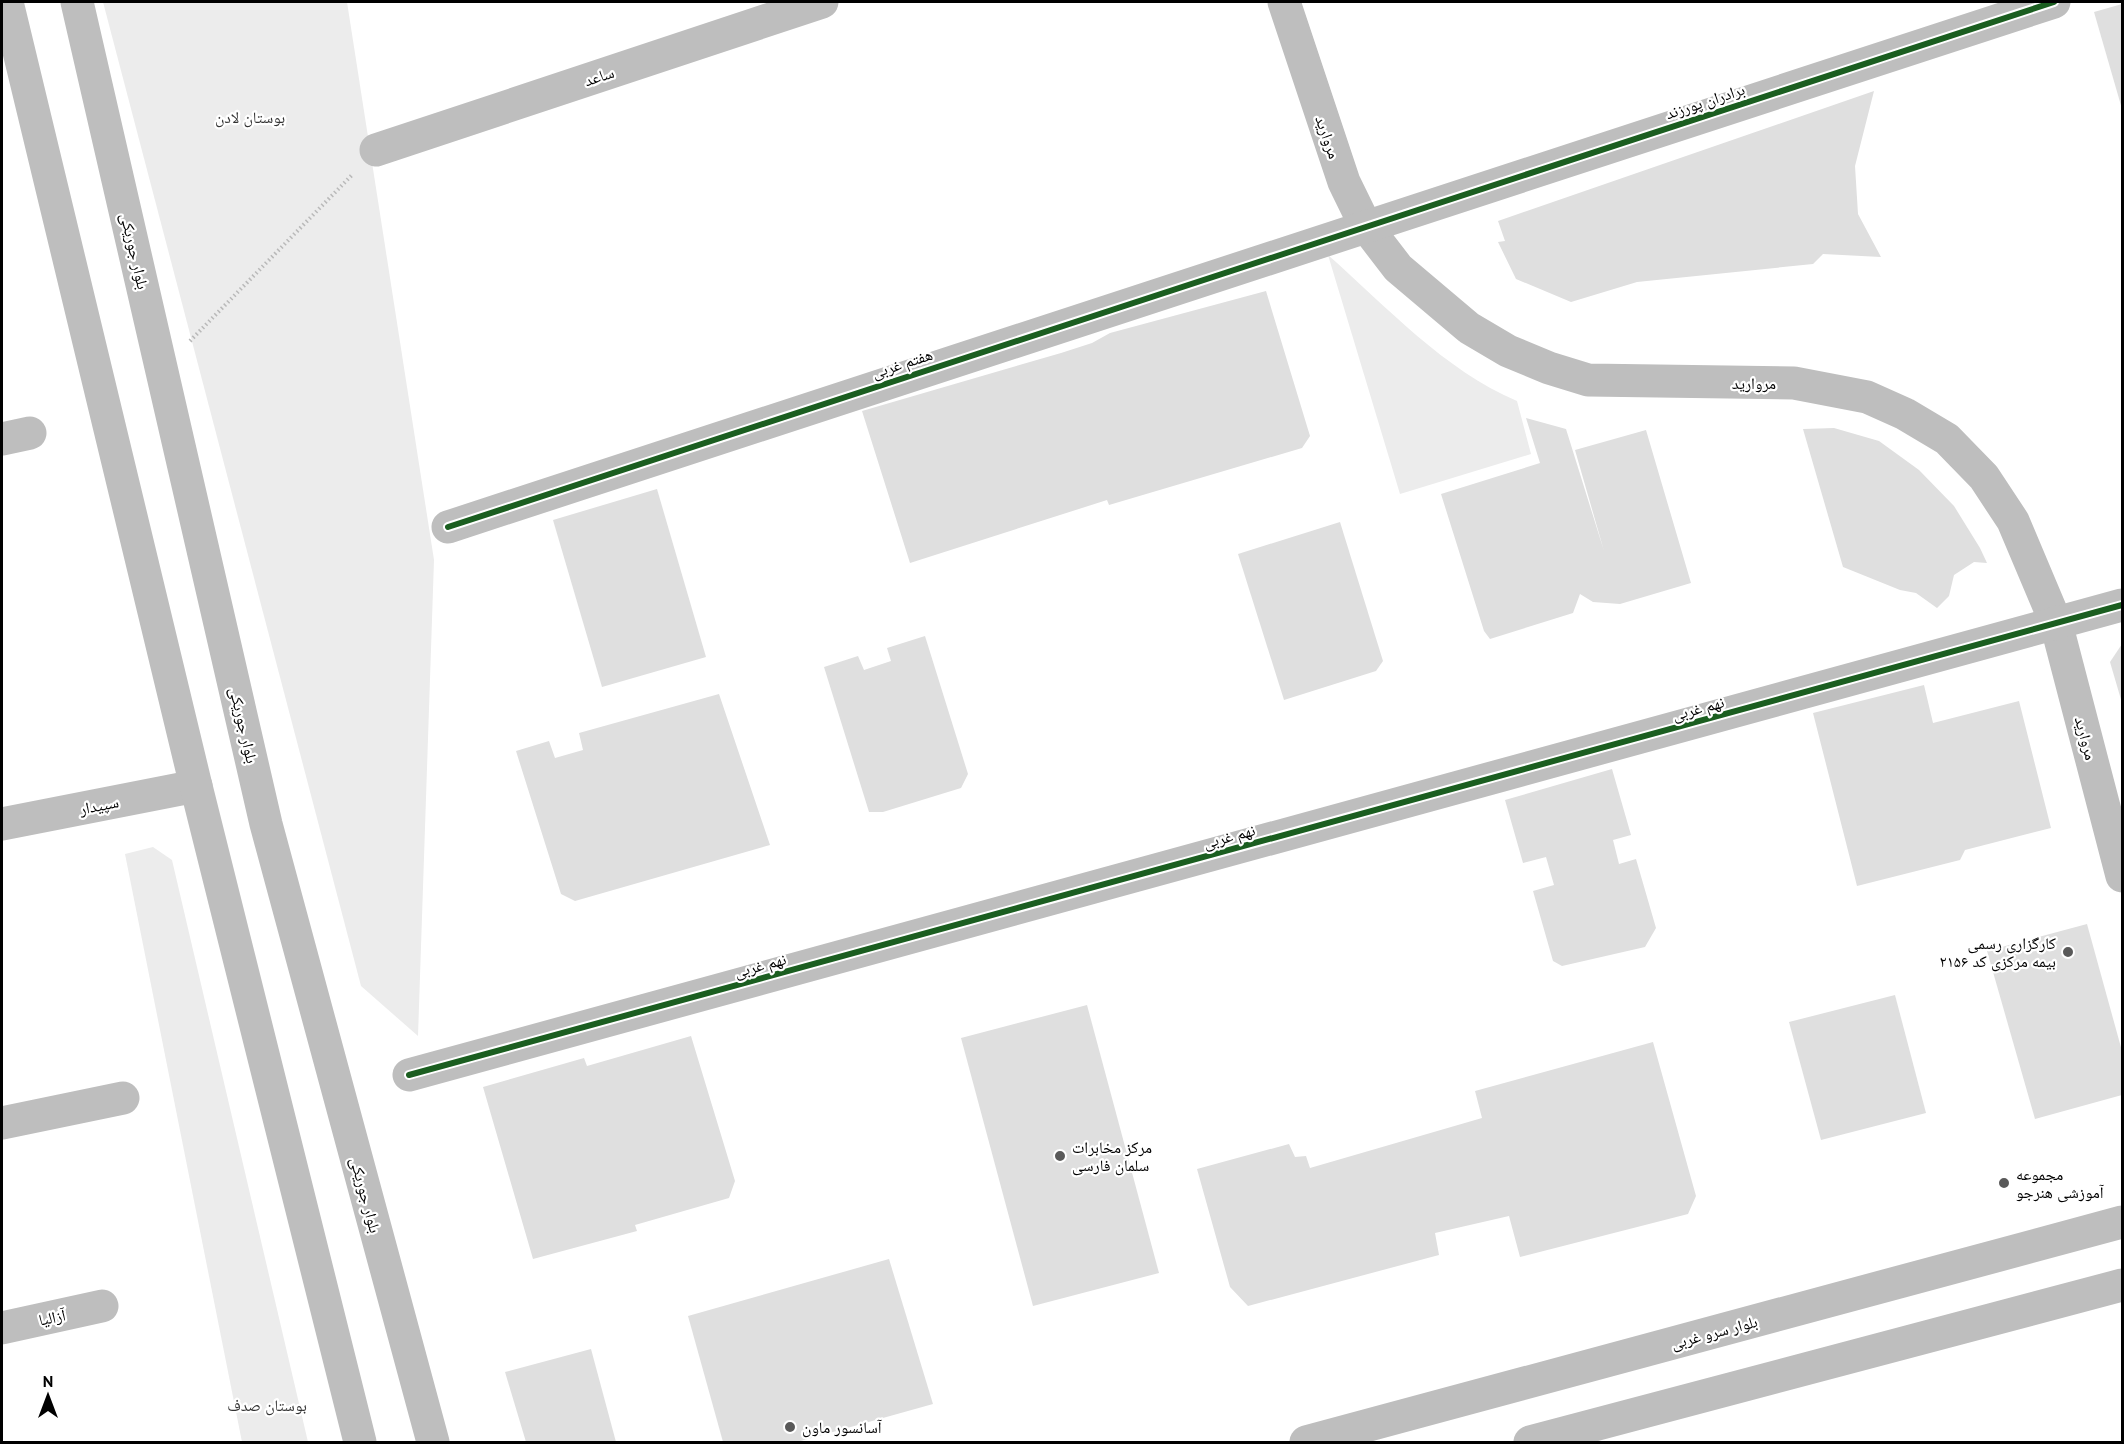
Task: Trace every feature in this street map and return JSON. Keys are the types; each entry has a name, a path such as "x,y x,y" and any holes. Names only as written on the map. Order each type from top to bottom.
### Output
{"street":[{"name":"بلوار جوریکی","path":"76,2 266,824 433,1443"},
{"name":"ساعد","path":"376,150 822,2"},
{"name":"مروارید","path":"1284,2 1344,182 1365,225 1398,268 1428,296 1469,328 1508,351 1549,368 1588,380 1806,385 1867,397 1905,414 1947,439 1984,477 2013,521 2056,624 2122,876"},
{"name":"برادران پورزند","path":"1365,225 2054,2"},
{"path":"6,9 360,1443"},
{"name":"هفتم غربی","path":"448,527 1365,225"},
{"name":"نهم غربی","path":"409,1075 2122,605"},
{"name":"سپیدار","path":"2,824 196,786"},
{"path":"2,1123 123,1098"},
{"name":"بلوار سرو غربی","path":"1306,1443 2122,1222"},
{"path":"1530,1443 2121,1286"},
{"name":"آزالیا","path":"2,1328 102,1306"}],"path":[{"path":"162,369 376,150"}],"green space":[{"name":"بوستان لادن","path":"103,2 347,2 434,560 418,1036 361,986"},
{"path":"1328,255 1394,316 1441,355 1490,388 1517,401 1531,454 1400,494"},
{"name":"بوستان صدف","path":"153,847 172,860 308,1442 242,1442 125,854"}],"building":[{"path":"2122,4 2122,109 2094,12"},
{"path":"1874,91 1855,166 1858,214 1881,257 1823,254 1813,264 1637,282 1571,302 1516,279 1498,242 1505,241 1498,221"},
{"path":"1266,291 1310,436 1302,448 1109,505 1107,500 910,563 862,411 1061,353 1092,343 1110,333"},
{"path":"1526,418 1566,429 1604,551 1575,450 1646,430 1691,583 1620,604 1593,602 1580,594 1573,613 1490,639 1484,631 1441,494 1540,463"},
{"path":"1834,428 1879,441 1919,470 1954,506 1980,548 1987,563 1974,562 1954,575 1949,596 1937,608 1916,593 1900,590 1843,567 1803,429"},
{"path":"657,489 706,657 602,687 553,520"},
{"path":"1340,522 1383,661 1376,671 1284,700 1238,554"},
{"path":"925,636 968,774 961,788 883,812 869,812 824,667 858,656 864,670 891,661 887,648"},
{"path":"2122,644 2122,703 2110,662"},
{"path":"1924,685 1933,723 2019,701 2051,828 1965,850 1960,860 1857,886 1813,713"},
{"path":"719,694 770,845 575,901 561,894 516,751 549,741 555,758 583,750 579,733"},
{"path":"1612,769 1631,835 1613,840 1619,864 1636,859 1656,928 1645,947 1562,966 1553,961 1533,891 1554,885 1546,857 1523,863 1505,800"},
{"path":"2087,924 2122,1051 2122,1095 2035,1119 1987,951"},
{"path":"1895,995 1926,1113 1821,1140 1789,1022"},
{"name":"مرکز مخابرات سلمان فارسی","path":"1087,1005 1159,1273 1033,1306 961,1038"},
{"path":"691,1036 735,1181 729,1198 635,1225 637,1231 533,1259 483,1087 584,1058 587,1066"},
{"path":"1653,1042 1696,1196 1688,1214 1520,1257 1509,1216 1435,1233 1439,1255 1248,1306 1230,1287 1197,1169 1289,1144 1295,1157 1306,1156 1310,1168 1482,1118 1475,1091"},
{"path":"889,1259 933,1404 797,1442 723,1442 688,1316"},
{"path":"591,1349 616,1442 526,1442 505,1372"}],"cycle path":[{"path":"448,527 2054,2"},
{"path":"409,1075 2122,605"}],"place":[{"name":"کارگزاری رسمی بیمه مرکزی کد ۲۱۵۶","path":"2068,952"},
{"name":"مرکز مخابرات سلمان فارسی","path":"1060,1156"},
{"name":"مجموعه آموزشی هنرجو","path":"2004,1183"},
{"name":"آسانسور ماون","path":"790,1427"}]}
